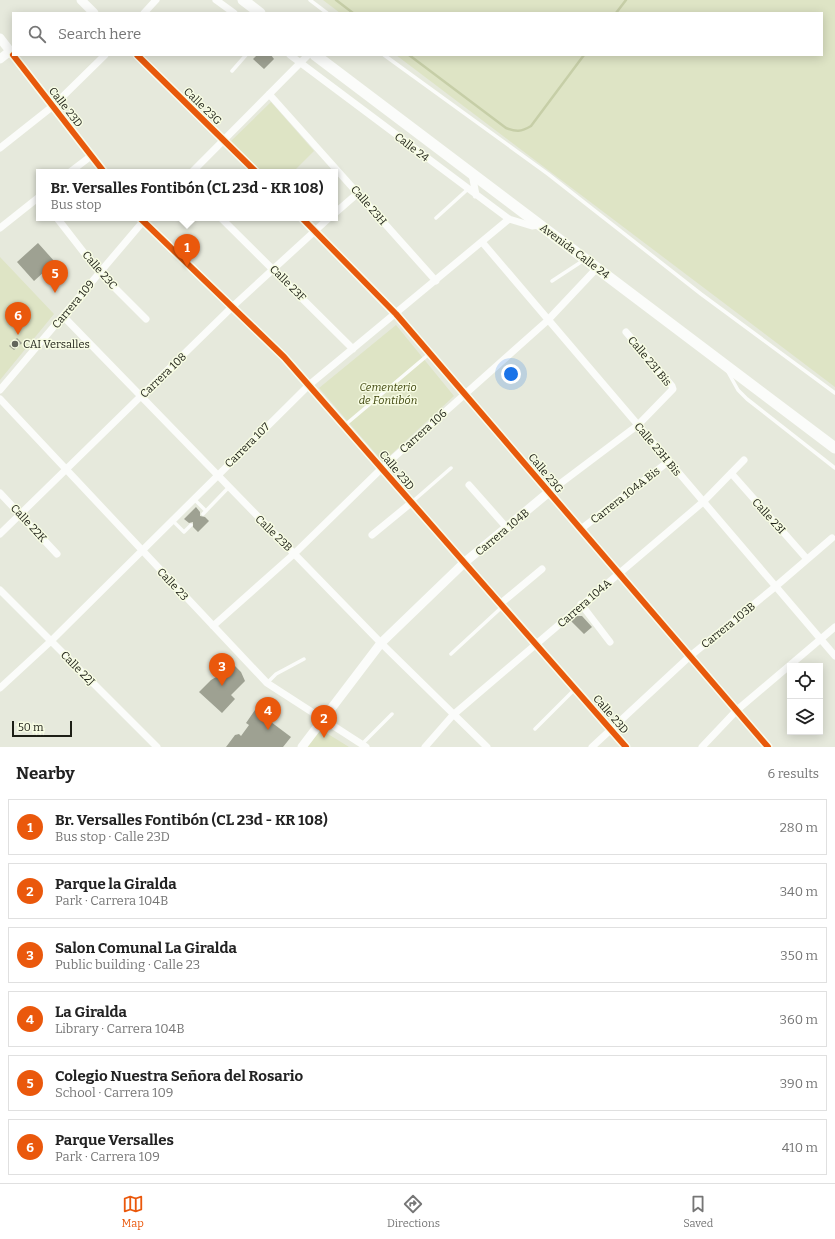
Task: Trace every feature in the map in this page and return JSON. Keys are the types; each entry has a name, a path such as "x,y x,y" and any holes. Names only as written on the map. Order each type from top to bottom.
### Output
{"main road":[{"path":"243,0 259,12"},
{"name":"Avenida Calle 24","path":"316,56 835,448"}],"street":[{"path":"81,0 93,12"},
{"path":"145,12 156,0"},
{"path":"216,0 233,12"},
{"name":"Calle 23D","path":"0,38 12,54"},
{"path":"0,59 12,54"},
{"name":"Calle 23D","path":"14,56 102,169"},
{"path":"0,148 53,106 104,56"},
{"name":"Calle 23G","path":"138,56 253,169"},
{"name":"Calle 24","path":"291,56 509,219 532,226 540,225"},
{"path":"195,169 307,56"},
{"name":"Calle 23H","path":"269,94 336,169"},
{"path":"74,169 91,156"},
{"name":"Calle 23H","path":"338,171 436,281"},
{"path":"472,174 476,195"},
{"path":"338,210 358,193"},
{"path":"0,228 36,199"},
{"name":"Carrera 107","path":"0,688 51,641 309,385 509,219"},
{"name":"Calle 23C","path":"59,221 99,272 146,319"},
{"name":"Carrera 109","path":"0,390 141,221"},
{"name":"Calle 23D","path":"145,221 284,357 626,747"},
{"name":"Calle 23F","path":"225,221 274,268 353,350"},
{"name":"Calle 23G","path":"305,221 396,314 768,747"},
{"name":"Carrera 108","path":"0,534 232,307 326,221"},
{"name":"Calle 23H Bis","path":"482,242 547,321 638,425 835,656"},
{"name":"Carrera 106","path":"212,626 295,554 382,468 547,321 597,268"},
{"name":"Calle 23B","path":"63,316 228,488 295,554 381,643 487,747"},
{"name":"Calle 23I Bis","path":"626,332 672,386 672,389"},
{"name":"Carrera 104B","path":"302,747 381,643 465,562 549,492 638,425 672,389"},
{"name":"Calle 23","path":"0,399 267,683 364,746"},
{"name":"Carrera 104A","path":"425,747 454,715 536,645 581,604 703,502 744,460"},
{"name":"Carrera 104A Bis","path":"581,529 669,462"},
{"name":"Calle 23I","path":"731,473 807,559"},
{"path":"469,485 507,528"},
{"name":"Calle 22K","path":"0,493 57,554"},
{"path":"372,535 411,503"},
{"name":"Carrera 103B","path":"592,747 610,728 690,656 775,587 832,538"},
{"path":"501,606 542,569"},
{"name":"Calle 22J","path":"0,590 157,747"},
{"path":"581,604 610,642"},
{"path":"702,747 737,710 835,627"}],"lane":[{"path":"310,0 326,12"},
{"path":"232,71 245,56"},
{"path":"385,56 548,174 701,294 835,393"},
{"path":"436,218 468,189"},
{"path":"552,281 576,267 585,259"},
{"path":"344,425 430,353"},
{"path":"724,364 738,390 835,468"},
{"path":"411,503 452,468"},
{"path":"193,499 204,512 228,488"},
{"path":"172,520 184,532 191,525"},
{"path":"452,654 501,606"},
{"path":"267,683 276,674 304,659"},
{"path":"535,729 576,689"},
{"path":"364,746 392,714"}],"green space":[{"path":"323,0 835,0 835,387 397,56 823,56 823,12 339,12"},
{"path":"271,102 314,151 296,169 259,169 231,141"},
{"path":"0,257 54,314 0,380"},
{"name":"Cementerio de Fontibón","path":"396,325 454,396 383,462 319,388"},
{"path":"320,729 349,747 306,747"}],"building":[{"path":"256,56 272,56 274,59 264,69 253,59"},
{"path":"38,243 55,262 34,281 17,262"},
{"name":"CAI Versalles","path":"17,338 22,343 14,350 9,346"},
{"path":"196,507 200,512 200,516 205,517 209,521 198,532 193,527 193,522 189,523 184,519"},
{"path":"576,616 582,616 592,627 584,634 571,621"},
{"path":"235,666 241,672 245,681 231,695 235,699 222,713 199,692 211,680"},
{"path":"255,710 291,737 283,747 226,747 235,735 239,734 241,736 249,725 246,723"}],"waterway":[{"path":"336,0 352,12"},
{"path":"617,12 626,0"},
{"path":"410,56 506,128 518,131 531,126 583,56"}],"cycle path":[{"path":"14,56 102,169"},
{"path":"138,56 253,169"},
{"path":"143,221 284,357 626,747"},
{"path":"305,221 396,314 768,747"}],"place":[{"name":"Br. Versalles Fontibón (CL 23d - KR 108)","path":"187,267"},
{"name":"Colegio Nuestra Señora del Rosario","path":"55,293"},
{"name":"Parque Versalles","path":"18,335"},
{"name":"CAI Versalles","path":"15,344"},
{"name":"Salon Comunal La Giralda","path":"222,686"},
{"name":"La Giralda","path":"268,730"},
{"name":"Parque la Giralda","path":"324,738"}]}
